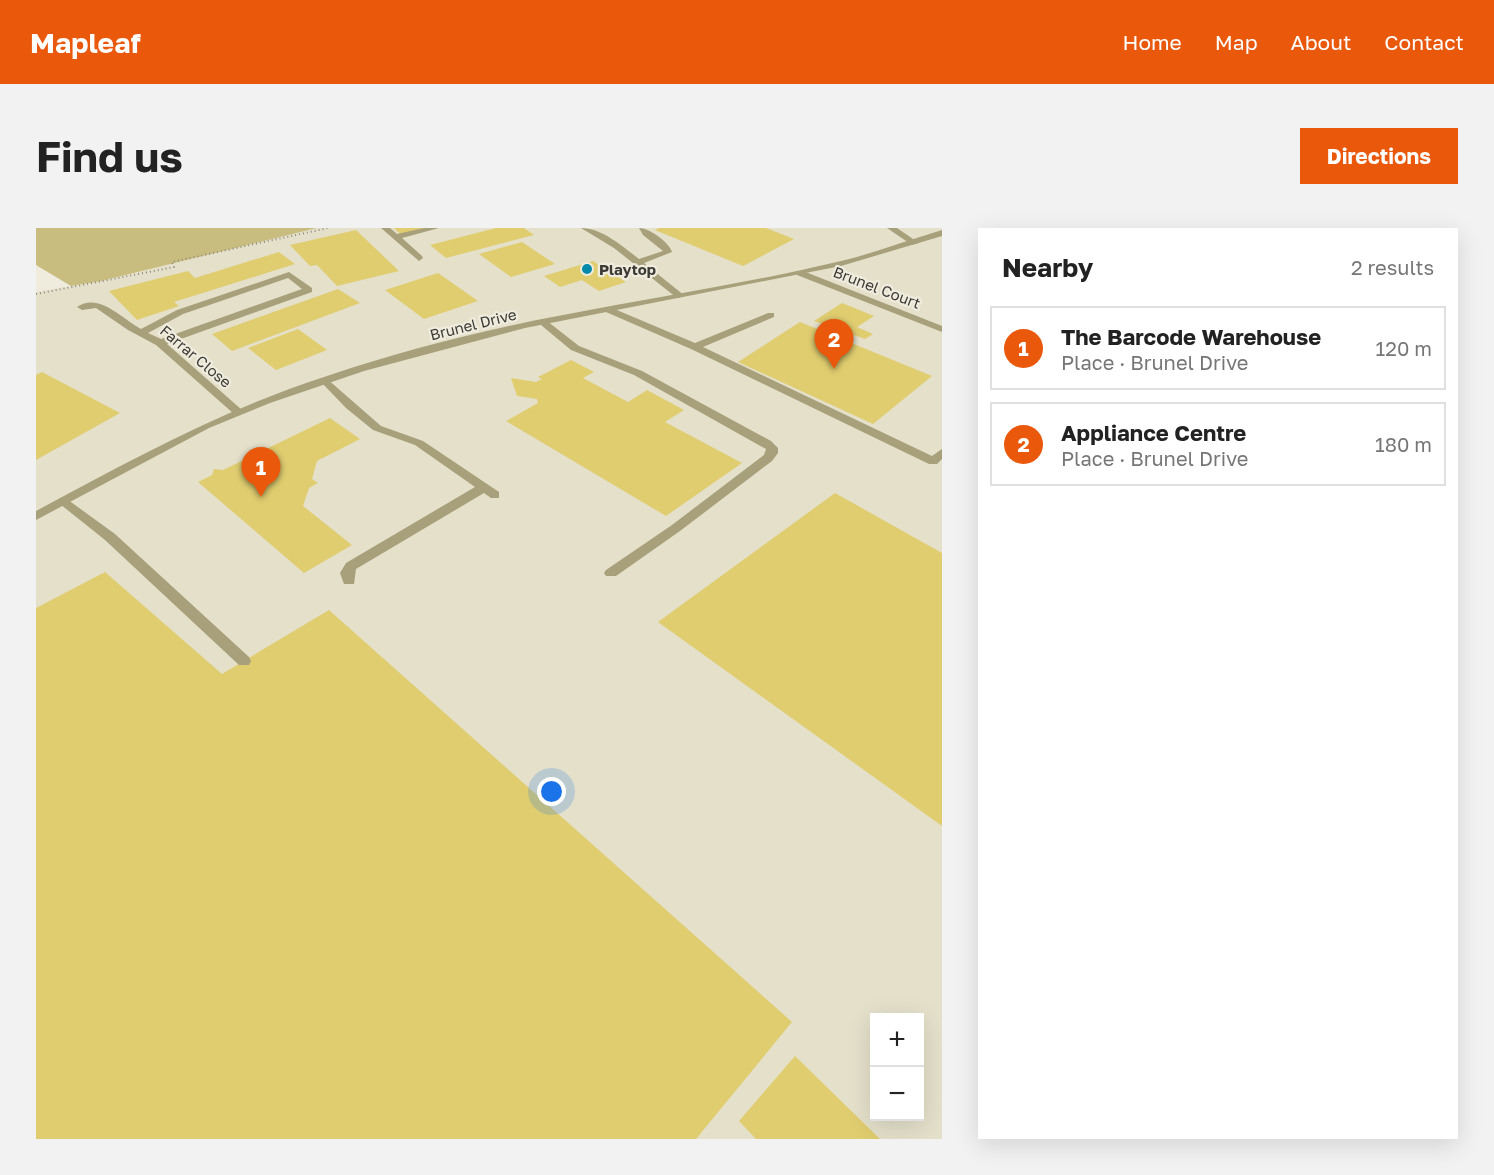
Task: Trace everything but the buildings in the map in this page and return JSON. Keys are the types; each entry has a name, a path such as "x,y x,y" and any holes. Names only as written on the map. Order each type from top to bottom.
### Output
{"street":[{"path":"385,228 419,258"},
{"path":"396,237 435,228"},
{"path":"586,228 610,241 680,296"},
{"path":"638,262 668,252 667,248 646,233 643,228"},
{"path":"891,228 915,243"},
{"name":"Brunel Drive","path":"36,516 147,454 238,412 326,381 454,342 544,322 800,273 915,243 942,233"},
{"name":"Brunel Court","path":"800,273 942,329"},
{"path":"143,332 180,312 289,275 309,290 160,343"},
{"name":"Farrar Close","path":"82,307 98,305 131,328 143,332 160,343 238,412"},
{"path":"609,310 695,347 933,461 942,453"},
{"path":"695,347 771,315"},
{"path":"544,322 575,348 638,373 767,443 772,448 772,453 768,458 676,528 611,573"},
{"path":"326,381 350,406 377,428 419,443 495,495"},
{"path":"349,580 347,573 351,566 483,488"},
{"path":"64,501 110,537 244,661"}],"path":[{"path":"36,294 174,267 172,262 328,228"}],"shaded area":[{"path":"36,228 317,228 101,281 71,286 36,265"},
{"path":"317,228 942,228 942,1139 36,1139 36,292 101,281"}],"place":[{"name":"Playtop","path":"587,269"},
{"name":"Appliance Centre","path":"834,369"},
{"name":"The Barcode Warehouse","path":"261,497"}]}
